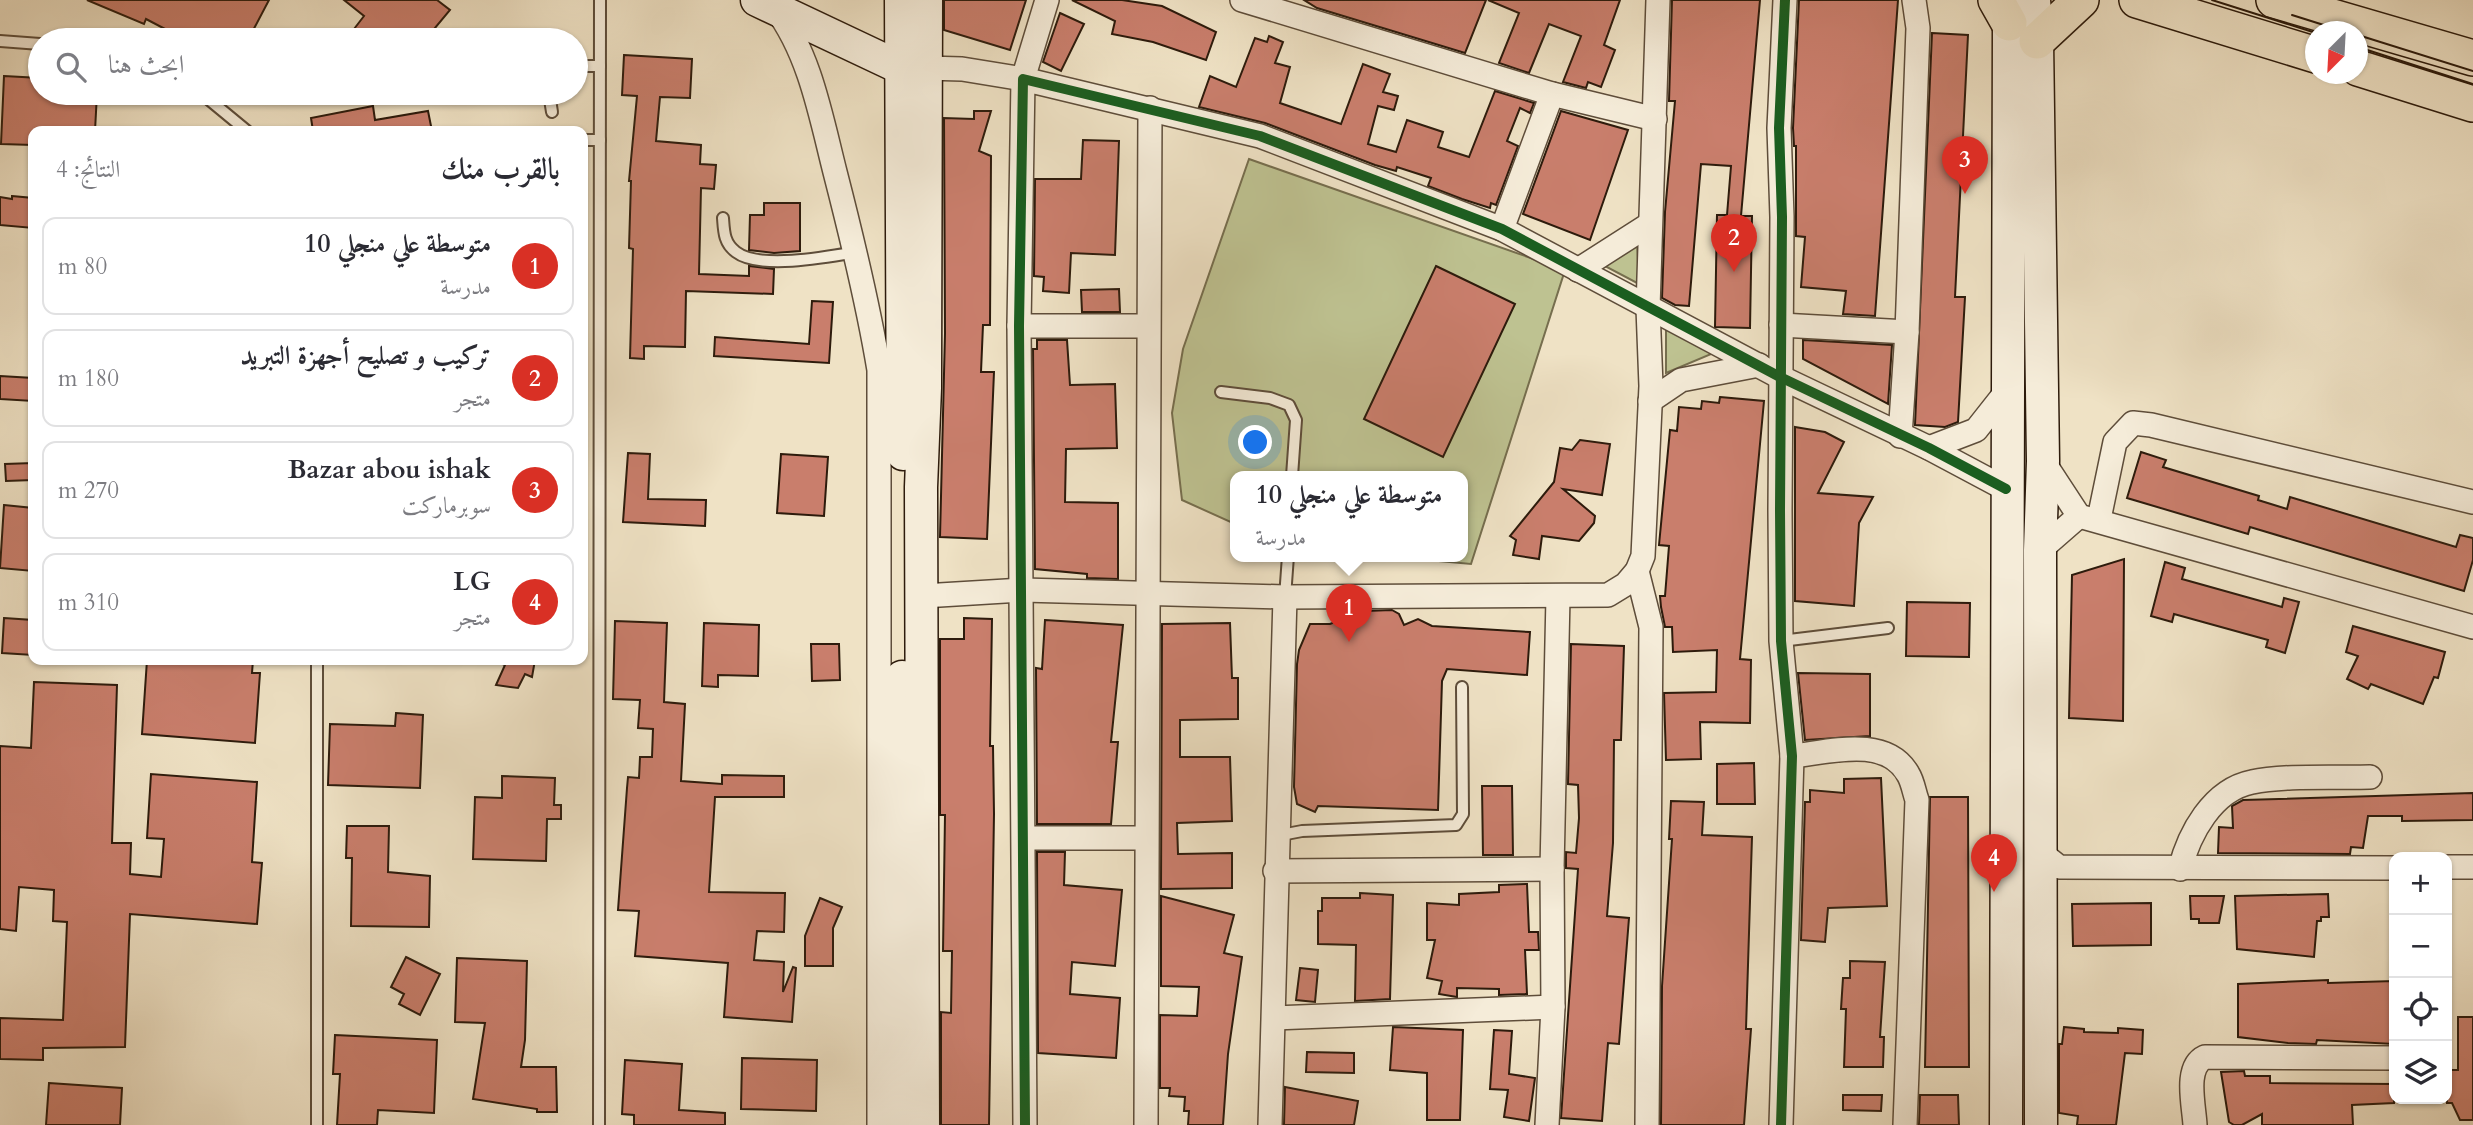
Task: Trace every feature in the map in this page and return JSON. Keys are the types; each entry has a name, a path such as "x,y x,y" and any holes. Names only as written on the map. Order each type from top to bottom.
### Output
{"main road":[{"path":"901,0 913,68 925,388 921,487 923,1125"},
{"path":"898,1125 903,573 913,68 926,0"},
{"path":"2016,13 2081,0"},
{"path":"2137,0 2305,52"},
{"path":"2274,0 2473,58"},
{"path":"766,4 913,68"},
{"path":"2006,1125 2006,392 2016,13"},
{"path":"2016,13 2043,461 2040,550 2046,870 2041,1125"},
{"path":"2368,71 2473,104"}],"street":[{"path":"1025,1125 1026,838 1019,326 1023,79 1047,0"},
{"path":"1242,0 1552,93 1655,119"},
{"path":"923,596 1023,590 1285,597 1558,597 1608,595 1626,584 1637,571 1643,556 1650,401 1648,308 1658,0"},
{"path":"1781,1125 1792,756 1782,642 1779,128 1784,0"},
{"path":"1899,436 1908,332 1918,28 1914,0"},
{"path":"766,4 794,39 819,107 856,252 875,349 880,409 879,1125"},
{"path":"913,68 962,69 1023,79 1260,136 1502,229 1780,377 1929,448 2006,489"},
{"path":"1502,229 1552,93"},
{"path":"1146,1125 1147,326 1150,108"},
{"path":"1577,270 1650,224"},
{"path":"1782,325 1908,332"},
{"path":"1019,326 1147,326"},
{"path":"1650,401 1681,380 1759,365"},
{"path":"1929,448 1976,430 2006,392"},
{"path":"2040,550 2089,517 2115,442 2133,424 2151,425 2473,502"},
{"path":"2043,461 2089,517 2473,627"},
{"path":"1637,571 1651,627 1647,1125"},
{"path":"1270,1125 1275,871 1285,597"},
{"path":"1547,1125 1553,1007 1552,869 1558,597"},
{"path":"1792,756 1869,748 1893,757 1908,774 1917,800 1905,1125"},
{"path":"2180,869 2187,842 2203,817 2229,792 2251,782 2370,777"},
{"path":"1026,838 1145,838"},
{"path":"2452,867 2473,867"},
{"path":"2046,870 2389,868"},
{"path":"1275,871 1552,869"},
{"path":"1274,1018 1553,1007"},
{"path":"2195,1125 2192,1070 2198,1060 2205,1057 2389,1058"}],"lane":[{"path":"599,1125 600,0"},
{"path":"0,41 28,43"},
{"path":"588,66 600,66"},
{"path":"216,105 241,126"},
{"path":"551,105 552,113"},
{"path":"588,140 600,140"},
{"path":"723,218 724,237 737,253 754,259 814,259 856,252"},
{"path":"1221,391 1270,398 1289,405 1296,420 1292,471"},
{"path":"1285,597 1288,562"},
{"path":"1782,642 1888,628"},
{"path":"317,665 317,1125"},
{"path":"1276,836 1302,831 1456,825 1463,814 1462,687"}],"green space":[{"path":"1249,159 1565,270 1471,564 1449,562 1468,562 1468,471 1230,471 1230,522 1182,500 1172,413 1183,349"},
{"path":"1637,242 1639,284 1601,264"},
{"path":"1666,327 1716,352 1666,373"}],"building":[{"path":"87,0 269,0 254,28 163,28 146,19 144,24"},
{"path":"344,0 437,0 450,10 435,28 355,28 364,16"},
{"path":"944,0 1026,0 1010,50 944,30"},
{"path":"1072,0 1122,0 1162,6 1216,32 1206,60 1153,42 1112,34 1115,21"},
{"path":"1304,0 1486,0 1465,53 1317,8"},
{"path":"1488,0 1620,0 1604,45 1615,50 1601,87 1588,82 1586,88 1563,82 1581,36 1549,24 1529,73 1499,63 1519,13"},
{"path":"1672,0 1760,0 1741,216 1752,216 1750,328 1715,327 1717,215 1727,215 1731,166 1701,164 1689,306 1675,305 1662,298 1665,212 1675,101 1669,101"},
{"path":"1799,0 1898,0 1875,316 1843,314 1846,291 1801,287 1805,237 1796,236 1796,146 1793,128"},
{"path":"1060,13 1084,24 1061,71 1043,62"},
{"path":"1932,33 1968,35 1955,297 1965,297 1958,422 1945,427 1915,425"},
{"path":"1269,36 1283,42 1275,63 1290,67 1280,103 1341,124 1363,64 1390,74 1383,92 1398,96 1394,110 1378,106 1368,144 1396,152 1407,120 1443,132 1438,147 1469,157 1495,91 1534,103 1530,113 1520,108 1507,141 1518,146 1496,205 1491,203 1490,208 1462,199 1428,186 1431,178 1397,167 1396,171 1375,165 1265,123 1199,107 1210,76 1236,87 1255,38 1267,42"},
{"path":"624,55 692,59 690,98 660,97 656,141 701,145 700,164 716,165 714,189 701,188 699,274 749,276 749,266 774,269 773,294 686,291 685,347 644,346 644,359 630,358 633,249 629,248 629,181 637,96 622,95"},
{"path":"4,76 28,77 28,105 96,105 95,126 28,126 28,145 1,144"},
{"path":"373,106 375,120 428,111 431,126 312,126 311,118"},
{"path":"974,111 991,111 979,151 991,156 990,325 983,325 981,372 994,372 987,539 940,537 945,333 944,118 974,119"},
{"path":"1561,111 1628,130 1590,240 1523,214"},
{"path":"1083,140 1119,141 1115,255 1071,253 1069,293 1043,291 1044,277 1034,276 1035,179 1081,179"},
{"path":"12,196 28,198 28,228 0,225 0,197 12,199"},
{"path":"764,203 800,203 800,251 774,253 749,250 750,215 764,215"},
{"path":"1436,266 1515,304 1443,457 1364,419"},
{"path":"1119,289 1120,312 1082,312 1081,290"},
{"path":"812,301 833,302 829,363 714,356 715,337 809,344"},
{"path":"1037,340 1067,340 1070,385 1115,384 1117,448 1066,449 1065,502 1118,503 1118,579 1087,578 1087,574 1035,569 1033,349 1037,349"},
{"path":"1803,340 1892,345 1888,404 1803,359"},
{"path":"0,376 28,378 28,401 0,399"},
{"path":"1720,397 1764,401 1740,659 1751,660 1750,723 1700,722 1701,759 1666,760 1664,693 1716,692 1717,650 1673,652 1672,627 1665,627 1660,596 1665,596 1669,546 1659,545 1670,430 1677,431 1679,407 1701,409 1702,401 1719,403"},
{"path":"1795,427 1825,432 1844,442 1818,493 1873,497 1859,523 1854,606 1795,601"},
{"path":"1580,440 1610,444 1602,495 1563,489 1595,516 1594,523 1579,541 1542,536 1539,559 1513,555 1516,540 1510,536 1554,482 1560,448 1572,450"},
{"path":"2141,452 2166,460 2163,467 2259,496 2258,500 2287,509 2290,497 2456,547 2460,535 2473,538 2473,560 2464,591 2250,527 2248,534 2127,498"},
{"path":"628,453 650,454 648,499 706,500 705,526 623,522"},
{"path":"781,454 828,457 824,516 777,513"},
{"path":"28,463 28,480 6,481 5,464"},
{"path":"4,505 28,507 28,571 0,568"},
{"path":"2124,559 2123,721 2069,718 2072,575"},
{"path":"2165,562 2185,568 2182,579 2282,607 2284,598 2299,602 2285,653 2266,647 2268,640 2174,614 2172,622 2151,616"},
{"path":"1907,602 1970,603 1969,657 1906,656"},
{"path":"1392,610 1399,614 1404,625 1418,619 1432,626 1530,632 1527,675 1447,669 1442,681 1438,810 1318,806 1315,812 1297,804 1294,787 1299,650 1310,624 1330,624 1365,611"},
{"path":"4,618 28,620 28,655 2,653"},
{"path":"964,618 992,619 990,746 993,746 994,814 989,1125 941,1125 941,1012 951,1013 952,951 943,951 945,815 940,815 940,639 964,639"},
{"path":"1045,620 1123,625 1111,742 1118,742 1111,824 1037,824 1036,668 1042,669"},
{"path":"615,621 667,623 664,702 685,704 681,781 722,784 722,775 784,776 784,797 715,797 709,892 785,893 784,932 757,931 754,960 784,962 783,992 793,967 796,968 792,1022 724,1017 728,963 635,956 639,911 618,910 627,788 628,777 639,778 640,757 652,757 653,729 638,728 640,700 613,699"},
{"path":"704,623 759,625 758,676 718,675 718,687 702,686"},
{"path":"1230,623 1232,678 1238,678 1238,719 1180,720 1180,757 1230,757 1232,821 1177,823 1178,854 1232,853 1232,888 1161,889 1162,624"},
{"path":"2353,626 2445,652 2438,678 2434,677 2423,704 2371,684 2368,689 2347,679 2358,656 2346,652"},
{"path":"811,644 839,644 840,680 812,681"},
{"path":"1571,644 1624,646 1621,740 1614,740 1613,843 1607,916 1629,918 1619,1044 1608,1043 1602,1121 1561,1118 1578,869 1566,868 1566,852 1576,853 1579,818 1578,785 1568,784"},
{"path":"147,665 253,665 252,673 260,673 255,743 142,734"},
{"path":"505,665 534,665 532,677 525,674 518,688 496,685"},
{"path":"1798,673 1870,674 1870,736 1805,740"},
{"path":"34,682 117,685 112,843 131,843 130,874 161,877 164,839 147,838 151,774 257,782 252,862 262,863 257,924 130,914 125,1047 43,1048 43,1060 0,1059 0,1018 63,1020 67,922 53,921 54,890 19,887 16,931 0,929 0,746 31,748"},
{"path":"396,713 423,715 420,788 328,785 330,724 395,726"},
{"path":"1754,763 1755,804 1717,804 1717,764"},
{"path":"502,776 555,778 554,805 561,805 561,819 547,819 546,861 473,859 475,797 502,798"},
{"path":"1881,778 1887,906 1828,908 1825,942 1801,940 1805,802 1810,802 1810,790 1844,793 1844,779"},
{"path":"1482,786 1512,786 1513,855 1483,855"},
{"path":"2473,793 2473,820 2402,821 2402,816 2368,816 2363,848 2351,847 2350,854 2218,853 2219,827 2233,828 2232,806 2243,800"},
{"path":"1930,797 1968,797 1969,1067 1925,1067"},
{"path":"1671,801 1704,802 1702,835 1752,837 1746,1029 1751,1029 1744,1125 1661,1125 1662,986 1672,839 1669,839"},
{"path":"347,826 389,826 388,872 430,876 429,927 351,926 352,858 346,858"},
{"path":"1037,852 1065,852 1064,885 1122,890 1115,966 1072,962 1070,994 1120,998 1116,1058 1038,1053"},
{"path":"1527,884 1529,932 1538,932 1539,950 1525,950 1527,994 1499,995 1499,989 1457,988 1457,997 1439,994 1442,981 1427,978 1435,940 1427,940 1427,903 1459,905 1459,894 1499,892 1499,885"},
{"path":"1360,893 1393,895 1390,999 1355,1001 1356,945 1318,944 1318,911 1322,911 1322,898 1360,898"},
{"path":"2328,894 2329,917 2321,917 2321,921 2317,921 2314,957 2237,949 2235,896"},
{"path":"1161,896 1234,915 1224,953 1242,957 1228,1054 1223,1125 1188,1125 1189,1111 1184,1111 1185,1097 1169,1096 1170,1088 1160,1088 1160,1015 1197,1016 1199,987 1161,986"},
{"path":"2190,896 2224,896 2219,923 2199,923 2199,919 2191,919"},
{"path":"820,898 842,907 833,928 833,966 805,966 805,936"},
{"path":"2151,903 2151,945 2073,946 2072,904"},
{"path":"406,957 440,974 420,1015 399,1004 404,994 391,987"},
{"path":"457,958 527,961 525,1040 521,1067 556,1067 557,1112 537,1112 537,1109 473,1099 485,1023 455,1022"},
{"path":"1850,961 1885,962 1880,1037 1884,1037 1883,1067 1844,1067 1846,1009 1841,1009 1843,978 1850,978"},
{"path":"1300,968 1318,970 1315,1002 1296,1000"},
{"path":"2328,980 2328,983 2389,981 2389,1044 2317,1040 2316,1044 2288,1043 2238,1037 2238,984"},
{"path":"2458,1017 2473,1017 2473,1120 2460,1120 2452,1103 2452,1070 2458,1070"},
{"path":"1393,1027 1463,1030 1460,1120 1427,1120 1427,1073 1390,1070"},
{"path":"2064,1027 2084,1029 2084,1032 2118,1033 2118,1028 2143,1030 2142,1054 2125,1053 2116,1125 2077,1125 2078,1116 2059,1113 2059,1044 2062,1044"},
{"path":"1494,1030 1512,1031 1509,1074 1535,1078 1529,1121 1504,1117 1508,1090 1490,1089"},
{"path":"335,1035 437,1040 434,1113 378,1110 377,1125 337,1125 340,1074 333,1074"},
{"path":"1307,1052 1354,1053 1354,1073 1306,1072"},
{"path":"742,1058 817,1060 816,1111 741,1109"},
{"path":"625,1060 682,1064 679,1110 725,1113 725,1125 634,1125 634,1115 622,1114"},
{"path":"2244,1071 2245,1076 2270,1076 2270,1083 2389,1084 2389,1103 2352,1105 2353,1125 2262,1125 2262,1114 2242,1125 2234,1125 2229,1122 2221,1072"},
{"path":"49,1083 122,1088 120,1125 46,1125"},
{"path":"1285,1087 1358,1101 1354,1125 1284,1125"},
{"path":"1843,1095 1882,1095 1881,1111 1843,1110"},
{"path":"1920,1095 1958,1095 1959,1125 1919,1125"}],"tram line":[{"path":"2212,0 2305,30"},
{"path":"2292,15 2311,21"},
{"path":"2368,38 2473,71"},
{"path":"2368,50 2473,84"}],"cycle path":[{"path":"1781,1125 1792,756 1781,641 1782,217 1779,128 1785,0"},
{"path":"1025,1125 1019,326 1023,79 1260,136 1502,229 1780,377 1929,448 2006,489"}],"place":[{"name":"Bazar abou ishak","path":"1965,194"},
{"name":"تركيب و تصليح أجهزة التبريد","path":"1734,272"},
{"name":"متوسطة علي منجلي 10","path":"1349,642"},
{"name":"LG","path":"1994,892"}]}
